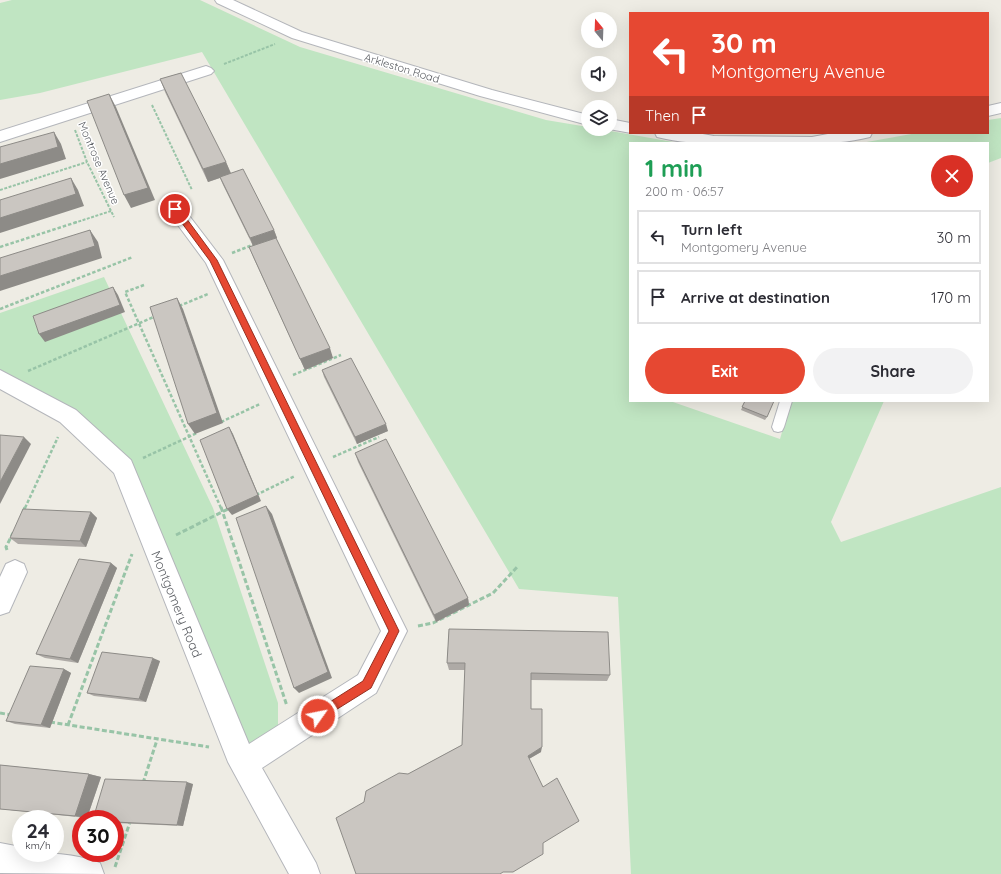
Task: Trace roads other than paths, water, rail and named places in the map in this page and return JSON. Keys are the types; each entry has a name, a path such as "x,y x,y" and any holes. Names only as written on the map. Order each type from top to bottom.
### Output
{"street":[{"name":"Arkleston Road","path":"222,0 297,35 486,93 581,118"},
{"path":"0,136 206,71"},
{"path":"989,111 1001,108"},
{"path":"617,125 629,128"},
{"path":"669,134 714,141 817,142 859,134"},
{"path":"175,209 214,260 394,631 367,684 280,739 241,757"},
{"name":"Montgomery Road","path":"2,380 68,416 123,467 154,547 241,757 304,874"},
{"path":"0,604 15,572"},
{"path":"0,858 89,874"}],"lane":[{"path":"778,427 786,402"}]}
